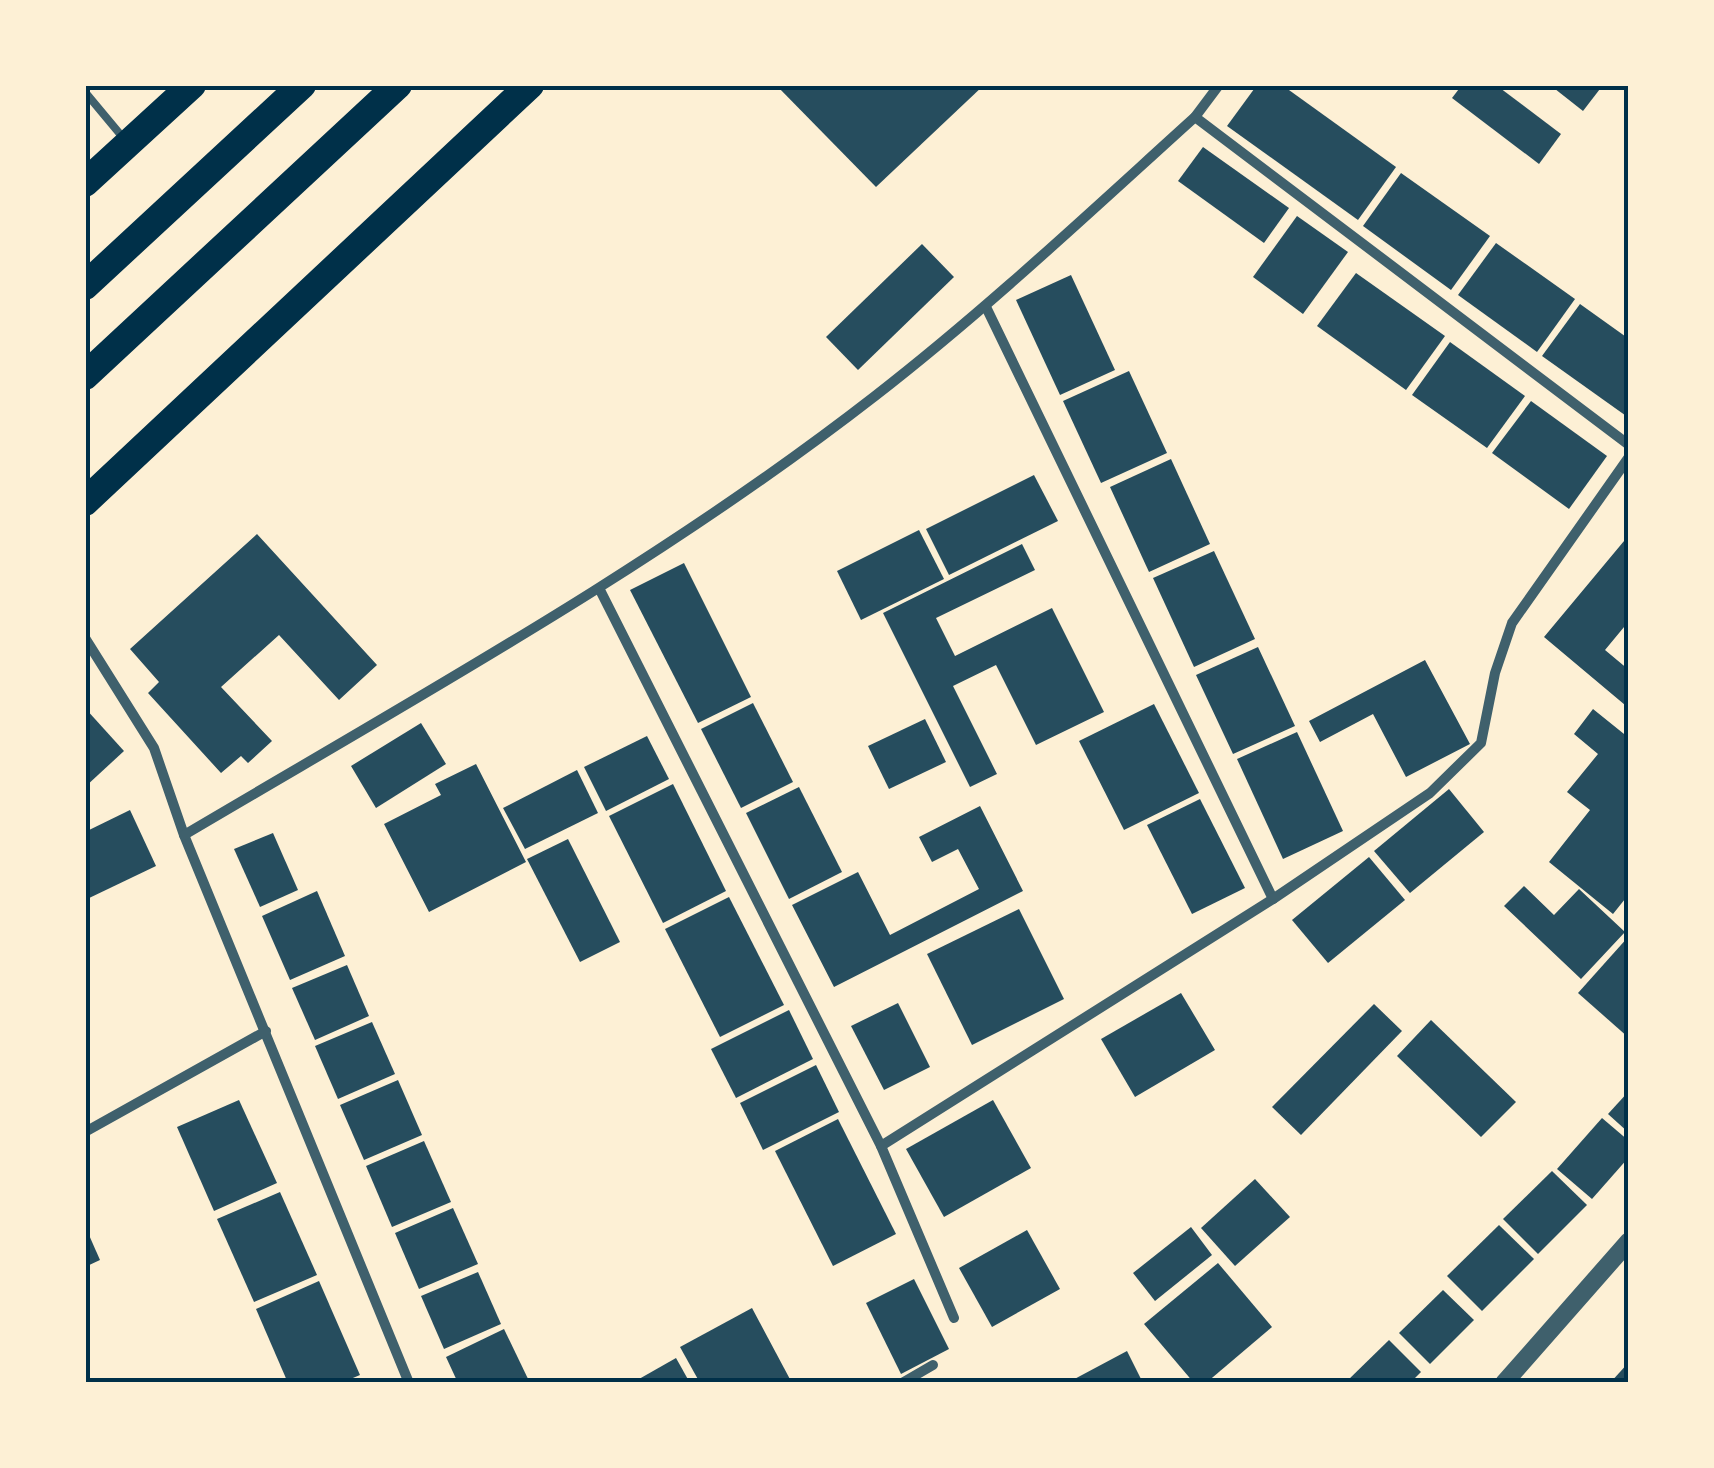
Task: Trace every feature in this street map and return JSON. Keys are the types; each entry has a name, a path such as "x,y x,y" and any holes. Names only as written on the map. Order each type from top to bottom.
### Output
{"highway":[{"path":"85,183 192,85"},
{"path":"85,286 302,85"},
{"path":"85,376 398,85"},
{"path":"85,502 530,85"}],"street":[{"path":"184,835 600,590 874,397 986,306 1195,117 1219,85"},
{"path":"1195,117 1629,444"},
{"path":"986,306 1273,900"},
{"path":"880,1146 1273,900 1430,793 1480,743 1495,673 1512,622 1629,458"},
{"path":"600,590 880,1146 954,1318"},
{"path":"85,638 154,748 184,835 409,1383"},
{"path":"85,1132 266,1031"},
{"path":"1504,1383 1629,1241"},
{"path":"902,1383 933,1365"}],"lane":[{"path":"85,92 128,144"}],"building":[{"path":"776,85 984,85 876,187"},
{"path":"1257,85 1282,85 1396,167 1358,220 1227,126"},
{"path":"1462,85 1496,85 1561,134 1539,164 1452,98"},
{"path":"1550,85 1603,85 1583,111"},
{"path":"1203,147 1289,208 1264,243 1178,181"},
{"path":"1401,173 1490,236 1451,290 1363,226"},
{"path":"1297,216 1348,252 1303,314 1253,277"},
{"path":"1496,243 1575,299 1537,352 1458,295"},
{"path":"922,244 954,277 858,370 826,337"},
{"path":"1356,273 1445,336 1406,390 1317,326"},
{"path":"1071,275 1115,370 1060,395 1016,300"},
{"path":"1580,304 1629,339 1629,418 1542,356"},
{"path":"1450,342 1525,396 1487,448 1412,395"},
{"path":"1129,371 1167,453 1101,483 1063,401"},
{"path":"1531,401 1607,456 1569,509 1492,453"},
{"path":"1171,459 1210,544 1149,572 1110,487"},
{"path":"1034,475 1058,521 949,575 926,529"},
{"path":"919,530 944,579 861,620 837,571"},
{"path":"257,534 377,665 339,700 279,635 221,687 272,741 248,763 241,756 221,773 148,693 159,682 130,649"},
{"path":"1629,535 1629,621 1605,650 1629,670 1625,705 1544,637"},
{"path":"1022,544 1035,570 936,618 955,656 1052,608 1104,712 1036,745 996,665 953,686 997,774 970,787 883,613"},
{"path":"1214,551 1255,639 1194,667 1153,578"},
{"path":"684,563 751,697 698,723 630,590"},
{"path":"1258,647 1295,726 1233,754 1196,675"},
{"path":"1425,660 1470,744 1406,777 1373,714 1320,742 1309,721"},
{"path":"753,703 793,782 741,808 701,729"},
{"path":"1154,704 1199,793 1124,830 1079,741"},
{"path":"85,708 124,751 85,787"},
{"path":"1593,709 1629,738 1629,894 1613,914 1549,862 1590,810 1567,792 1598,754 1574,734"},
{"path":"925,719 946,762 889,789 868,746"},
{"path":"421,723 446,764 376,808 351,766"},
{"path":"1297,732 1343,831 1283,859 1237,759"},
{"path":"647,736 669,779 606,811 584,767"},
{"path":"476,764 526,862 429,912 384,824 441,795 435,784"},
{"path":"577,770 598,813 525,849 503,808"},
{"path":"673,784 726,891 663,923 609,816"},
{"path":"799,787 842,872 789,899 746,813"},
{"path":"1449,789 1484,832 1410,893 1374,851"},
{"path":"1200,799 1245,888 1192,914 1147,825"},
{"path":"980,806 1023,891 834,987 792,905 858,872 890,935 979,889 958,849 932,862 919,837"},
{"path":"130,810 156,866 85,900 85,832"},
{"path":"273,833 298,890 260,907 234,849"},
{"path":"568,839 620,942 580,962 527,859"},
{"path":"1369,857 1405,900 1328,963 1292,920"},
{"path":"1524,886 1554,915 1579,889 1625,932 1581,979 1504,906"},
{"path":"317,891 345,956 290,980 262,916"},
{"path":"729,897 784,1005 720,1037 665,929"},
{"path":"1019,909 1064,999 972,1045 927,954"},
{"path":"1629,936 1629,1038 1578,993"},
{"path":"347,965 369,1016 315,1040 292,988"},
{"path":"1181,993 1215,1050 1135,1097 1101,1039"},
{"path":"898,1003 930,1067 884,1090 851,1026"},
{"path":"1374,1004 1402,1031 1301,1135 1272,1107"},
{"path":"789,1010 813,1059 736,1098 711,1049"},
{"path":"1431,1020 1516,1102 1481,1137 1397,1056"},
{"path":"372,1022 395,1074 338,1099 315,1046"},
{"path":"816,1065 839,1112 763,1150 740,1103"},
{"path":"398,1080 422,1135 364,1160 340,1105"},
{"path":"1629,1091 1629,1133 1608,1114"},
{"path":"239,1100 277,1183 214,1211 177,1127"},
{"path":"993,1100 1031,1168 944,1217 906,1149"},
{"path":"1602,1118 1629,1141 1629,1157 1592,1199 1557,1169"},
{"path":"838,1119 896,1234 833,1266 775,1151"},
{"path":"424,1141 451,1202 392,1227 366,1166"},
{"path":"1552,1171 1587,1205 1538,1254 1503,1219"},
{"path":"1255,1179 1290,1217 1235,1266 1201,1228"},
{"path":"280,1192 317,1275 254,1302 217,1219"},
{"path":"453,1208 478,1264 419,1289 395,1233"},
{"path":"1499,1225 1534,1259 1482,1311 1447,1276"},
{"path":"85,1226 100,1260 85,1267"},
{"path":"1191,1227 1212,1255 1155,1301 1133,1273"},
{"path":"1027,1230 1060,1289 992,1327 959,1268"},
{"path":"1218,1263 1272,1327 1206,1383 1194,1383 1144,1324"},
{"path":"478,1272 501,1324 444,1349 421,1296"},
{"path":"914,1279 949,1349 901,1374 866,1303"},
{"path":"319,1281 360,1375 341,1383 288,1383 256,1309"},
{"path":"1443,1290 1474,1320 1430,1364 1399,1333"},
{"path":"752,1308 792,1383 700,1383 680,1347"},
{"path":"504,1329 530,1383 458,1383 446,1357"},
{"path":"1389,1340 1421,1372 1410,1383 1345,1383"},
{"path":"1127,1351 1143,1383 1067,1383"},
{"path":"676,1358 690,1383 632,1383"},
{"path":"1629,1362 1629,1383 1610,1383"}]}
